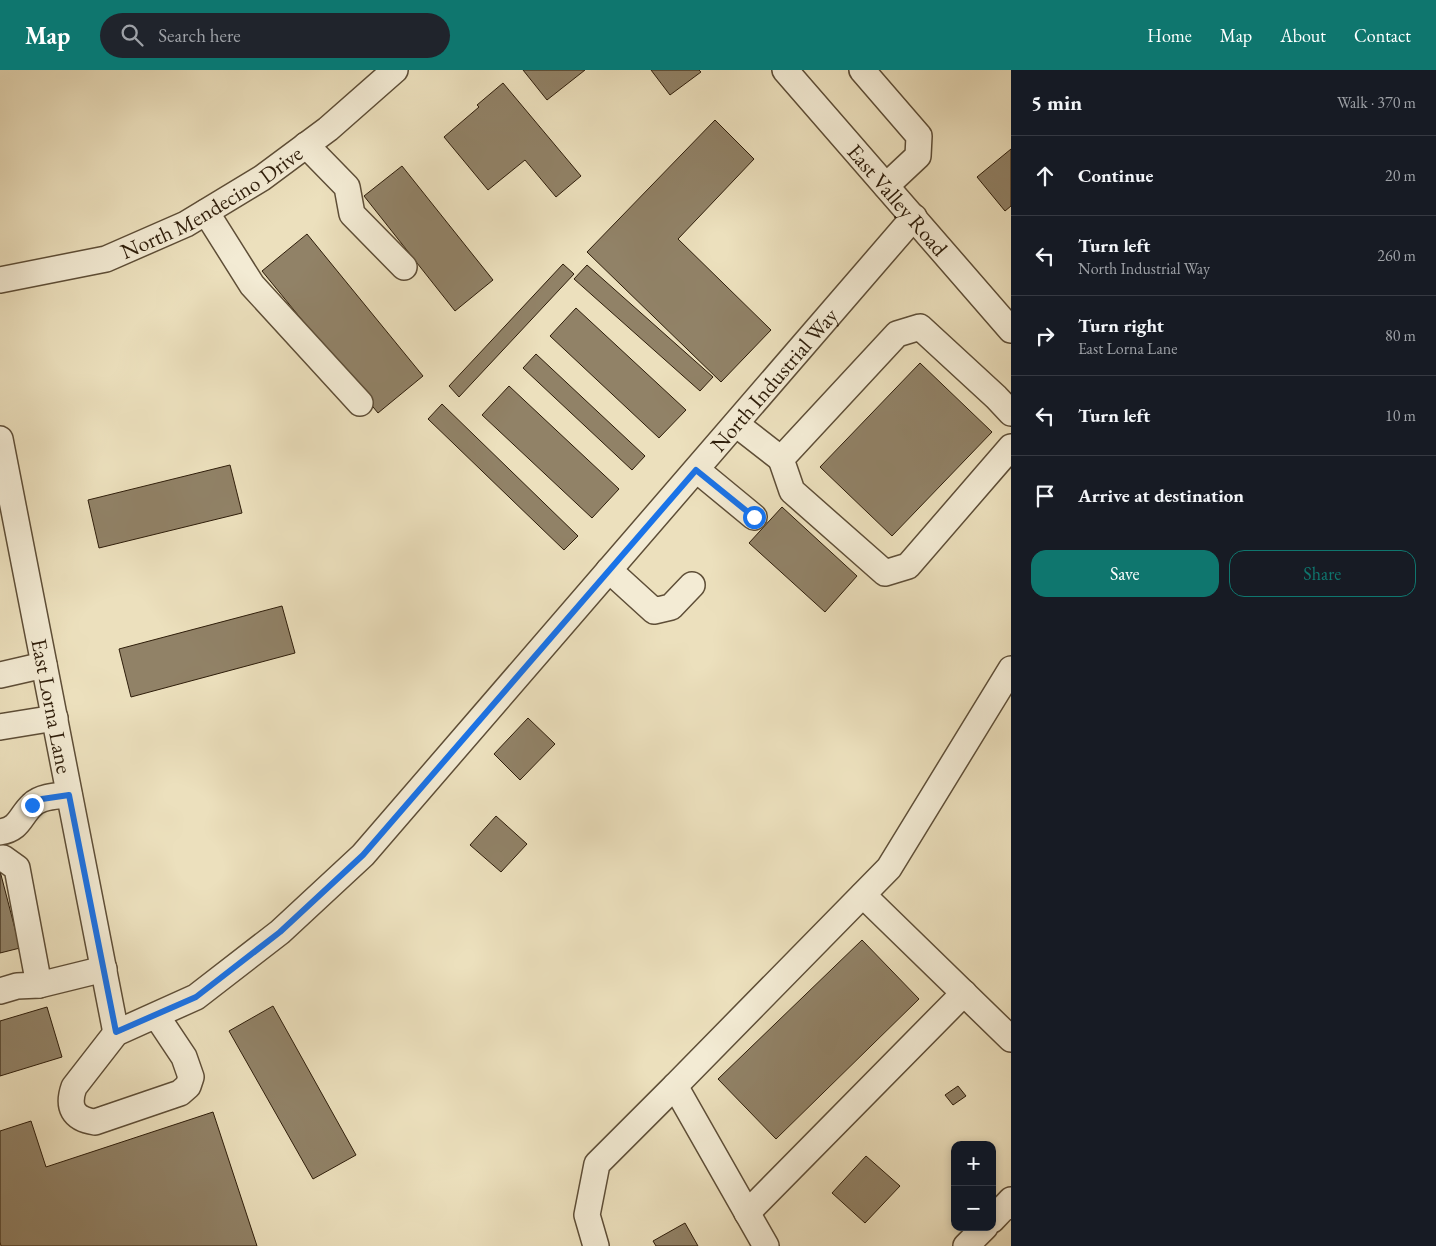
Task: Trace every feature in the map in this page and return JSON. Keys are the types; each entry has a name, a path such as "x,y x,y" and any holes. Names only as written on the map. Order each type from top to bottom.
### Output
{"street":[{"name":"North Mendecino Drive","path":"0,280 106,259 186,224 262,178 328,129 395,70"},
{"name":"East Valley Road","path":"785,70 1011,330"},
{"path":"862,70 919,136 918,156 886,186"},
{"path":"306,145 347,188 352,214 404,267"},
{"path":"206,212 252,285 360,403"},
{"name":"North Industrial Way","path":"116,1032 196,997 280,932 363,855 914,218"},
{"path":"781,459 897,334 912,329 920,327 1006,398"},
{"path":"736,424 781,459 792,491 885,573 908,566 1011,447"},
{"name":"East Lorna Lane","path":"0,439 11,551 44,666 116,1032"},
{"path":"696,470 754,517"},
{"path":"610,570 654,611 671,607 692,585"},
{"path":"0,675 44,666"},
{"path":"596,1246 587,1215 597,1164 889,868 1011,669"},
{"path":"0,727 55,718"},
{"path":"0,832 4,832 19,823 32,805 42,799 69,795"},
{"path":"0,859 3,858 17,868 39,985"},
{"path":"863,895 1011,1039"},
{"path":"0,991 17,986 39,985 104,969"},
{"path":"747,1214 964,993"},
{"path":"116,1032 74,1087 70,1098 71,1108 78,1116 85,1120 94,1122 180,1093 188,1086 191,1077 184,1057 156,1015"},
{"path":"675,1086 766,1246"},
{"path":"996,1216 1011,1200"},
{"path":"966,1246 981,1231"}],"building":[{"path":"523,70 585,70 547,100"},
{"path":"651,70 699,70 701,72 670,95"},
{"path":"503,83 581,176 556,197 525,160 488,190 444,137 479,107 477,105"},
{"path":"715,120 754,159 678,239 771,330 721,382 587,252"},
{"path":"1011,149 1011,206 1005,211 977,177"},
{"path":"402,166 493,280 455,311 364,196"},
{"path":"307,234 423,376 378,413 262,271"},
{"path":"563,264 574,274 459,397 449,386"},
{"path":"587,265 713,377 700,391 574,279"},
{"path":"576,308 686,410 659,438 550,336"},
{"path":"536,354 645,456 632,470 523,368"},
{"path":"920,363 992,432 892,536 820,467"},
{"path":"509,386 619,489 592,518 482,415"},
{"path":"442,404 578,536 564,550 428,419"},
{"path":"230,465 242,513 99,548 88,500"},
{"path":"782,507 857,576 825,612 749,543"},
{"path":"282,606 295,653 131,697 119,649"},
{"path":"528,718 555,744 520,780 494,754"},
{"path":"496,816 527,844 501,872 470,845"},
{"path":"0,871 20,948 0,953"},
{"path":"862,940 919,999 776,1139 718,1079"},
{"path":"273,1006 356,1155 313,1179 229,1031"},
{"path":"47,1007 62,1057 0,1076 0,1021"},
{"path":"958,1086 966,1096 953,1105 945,1095"},
{"path":"213,1112 257,1246 1,1246 0,1131 31,1121 46,1167"},
{"path":"866,1156 900,1186 865,1223 832,1193"},
{"path":"685,1223 698,1246 656,1246 653,1241"}],"route":[{"path":"32,805 42,799 69,795 116,1032 196,997 280,932 363,855 696,470 754,517"}]}
